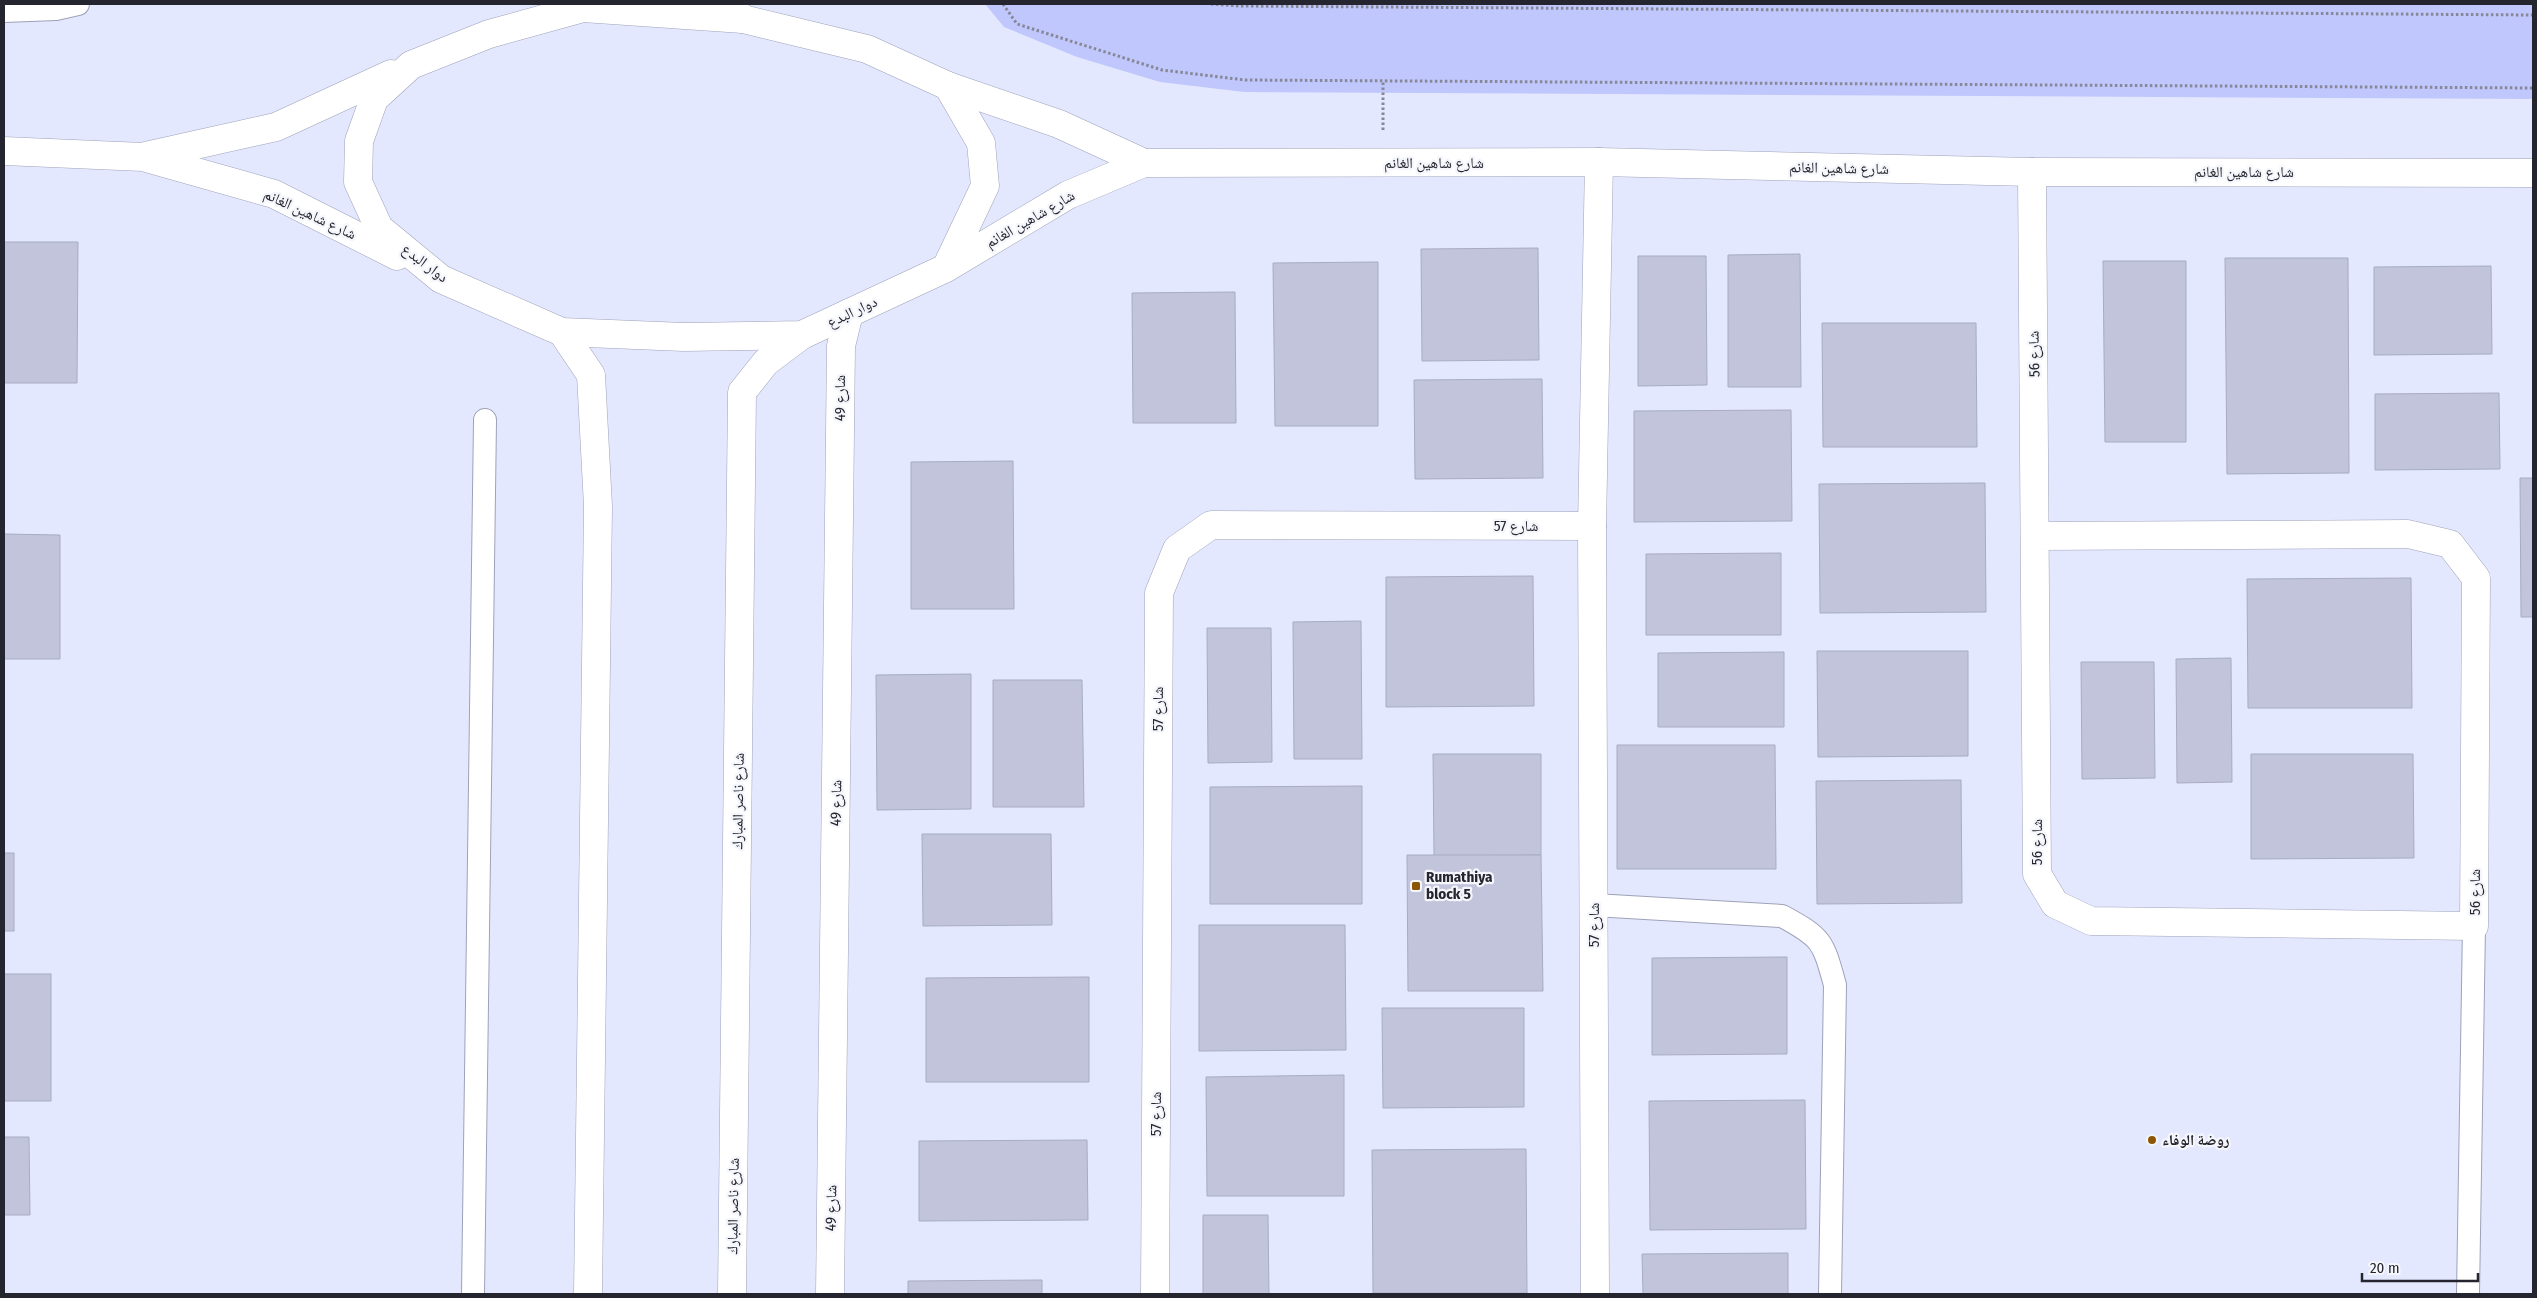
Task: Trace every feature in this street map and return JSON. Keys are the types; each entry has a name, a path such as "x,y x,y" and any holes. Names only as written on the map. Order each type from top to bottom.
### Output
{"street":[{"name":"دوار البدع","path":"946,268 802,335 684,337 562,332 441,279 379,228 358,182 359,140 374,99 411,65 488,34 587,6 735,11 867,48 948,86"},
{"name":"شارع شاهين الغانم","path":"142,157 276,127 411,65"},
{"name":"شارع شاهين الغانم","path":"948,86 1059,124 1144,163"},
{"path":"946,268 984,186 981,143 948,86"},
{"name":"شارع شاهين الغانم","path":"4,151 142,157 274,194 441,279"},
{"name":"شارع شاهين الغانم","path":"946,268 1068,195 1144,163 1599,162 2032,172 2533,173"},
{"name":"شارع 57","path":"1596,1294 1592,526 1599,162"},
{"name":"شارع 56","path":"2032,172 2037,874 2055,904 2091,921 2474,926 2476,578 2450,544 2408,534 2036,536"},
{"name":"شارع 49","path":"830,1294 841,346 849,313"},
{"path":"562,332 592,375 598,506 588,1294"},
{"name":"شارع ناصر المبارك","path":"732,1294 742,392 766,362 802,335"},
{"name":"شارع 57","path":"1155,1294 1159,593 1177,549 1211,525 1592,526"}],"lane":[{"path":"4,12 56,9 78,4"},
{"path":"473,1294 485,420"},
{"path":"1594,905 1782,916 1807,929 1824,947 1835,985 1830,1294"},
{"path":"2468,1294 2474,926"}],"path":[{"path":"1003,4 1017,24 1162,70 1245,80 2533,88"},
{"path":"1211,4 1239,6 2533,15"},
{"path":"1382,163 1383,81"}],"shaded area":[{"path":"985,4 2533,4 2533,99 1244,92 1160,82 1077,57 1004,27"}],"building":[{"path":"4,242 78,242 77,383 4,383"},
{"path":"1538,248 1539,360 1422,361 1421,249"},
{"path":"1800,254 1801,387 1728,387 1728,255"},
{"path":"1638,256 1706,256 1707,385 1638,386"},
{"path":"2225,258 2348,258 2349,473 2227,474"},
{"path":"2103,261 2186,261 2186,442 2105,442"},
{"path":"1378,262 1378,426 1275,426 1273,263"},
{"path":"2491,266 2492,354 2374,355 2374,267"},
{"path":"1235,292 1236,423 1133,423 1132,293"},
{"path":"1822,323 1976,323 1977,447 1823,447"},
{"path":"1542,379 1543,478 1415,479 1414,380"},
{"path":"2499,393 2500,469 2375,470 2375,394"},
{"path":"1791,410 1792,521 1634,522 1634,411"},
{"path":"1013,461 1014,609 911,609 911,462"},
{"path":"2520,478 2533,478 2533,617 2521,617"},
{"path":"1985,483 1986,612 1820,613 1819,484"},
{"path":"4,534 60,535 60,659 4,659"},
{"path":"1781,553 1781,635 1646,635 1646,554"},
{"path":"1533,576 1534,706 1386,707 1386,577"},
{"path":"2411,578 2412,708 2248,708 2247,579"},
{"path":"1361,621 1362,759 1294,759 1293,622"},
{"path":"1207,628 1271,628 1272,762 1208,763"},
{"path":"1817,651 1968,651 1968,756 1818,757"},
{"path":"1784,652 1784,727 1658,727 1658,653"},
{"path":"2231,658 2232,782 2177,783 2176,659"},
{"path":"2081,662 2154,662 2155,778 2082,779"},
{"path":"971,674 971,809 877,810 876,675"},
{"path":"993,680 1082,680 1084,807 993,807"},
{"path":"1617,745 1775,745 1776,869 1617,869"},
{"path":"1433,754 1541,754 1541,855 1434,856"},
{"path":"2251,754 2413,754 2414,858 2251,859"},
{"path":"1961,780 1962,903 1817,904 1816,781"},
{"path":"1362,786 1362,904 1210,904 1210,787"},
{"path":"922,834 1051,834 1052,925 923,926"},
{"path":"4,853 14,853 14,931 4,931"},
{"path":"1407,855 1541,855 1543,991 1408,991"},
{"path":"1199,925 1345,925 1346,1050 1199,1051"},
{"path":"1787,957 1787,1054 1652,1055 1652,958"},
{"path":"4,974 51,974 51,1101 4,1101"},
{"path":"1089,977 1089,1082 926,1082 926,978"},
{"path":"1382,1008 1524,1008 1524,1107 1383,1108"},
{"path":"1344,1075 1344,1196 1207,1196 1206,1077"},
{"path":"1805,1100 1806,1229 1650,1230 1649,1101"},
{"path":"4,1137 29,1137 30,1215 4,1215"},
{"path":"1087,1140 1088,1220 919,1221 919,1141"},
{"path":"1526,1149 1527,1293 1373,1293 1372,1150"},
{"path":"1203,1215 1268,1215 1269,1294 1203,1294"},
{"path":"1788,1253 1788,1294 1643,1294 1642,1254"},
{"path":"1042,1280 1042,1294 908,1294 908,1281"}],"place":[{"name":"Rumathiya block 5","path":"1416,886"},
{"name":"روضة الوفاء","path":"2152,1140"}]}
